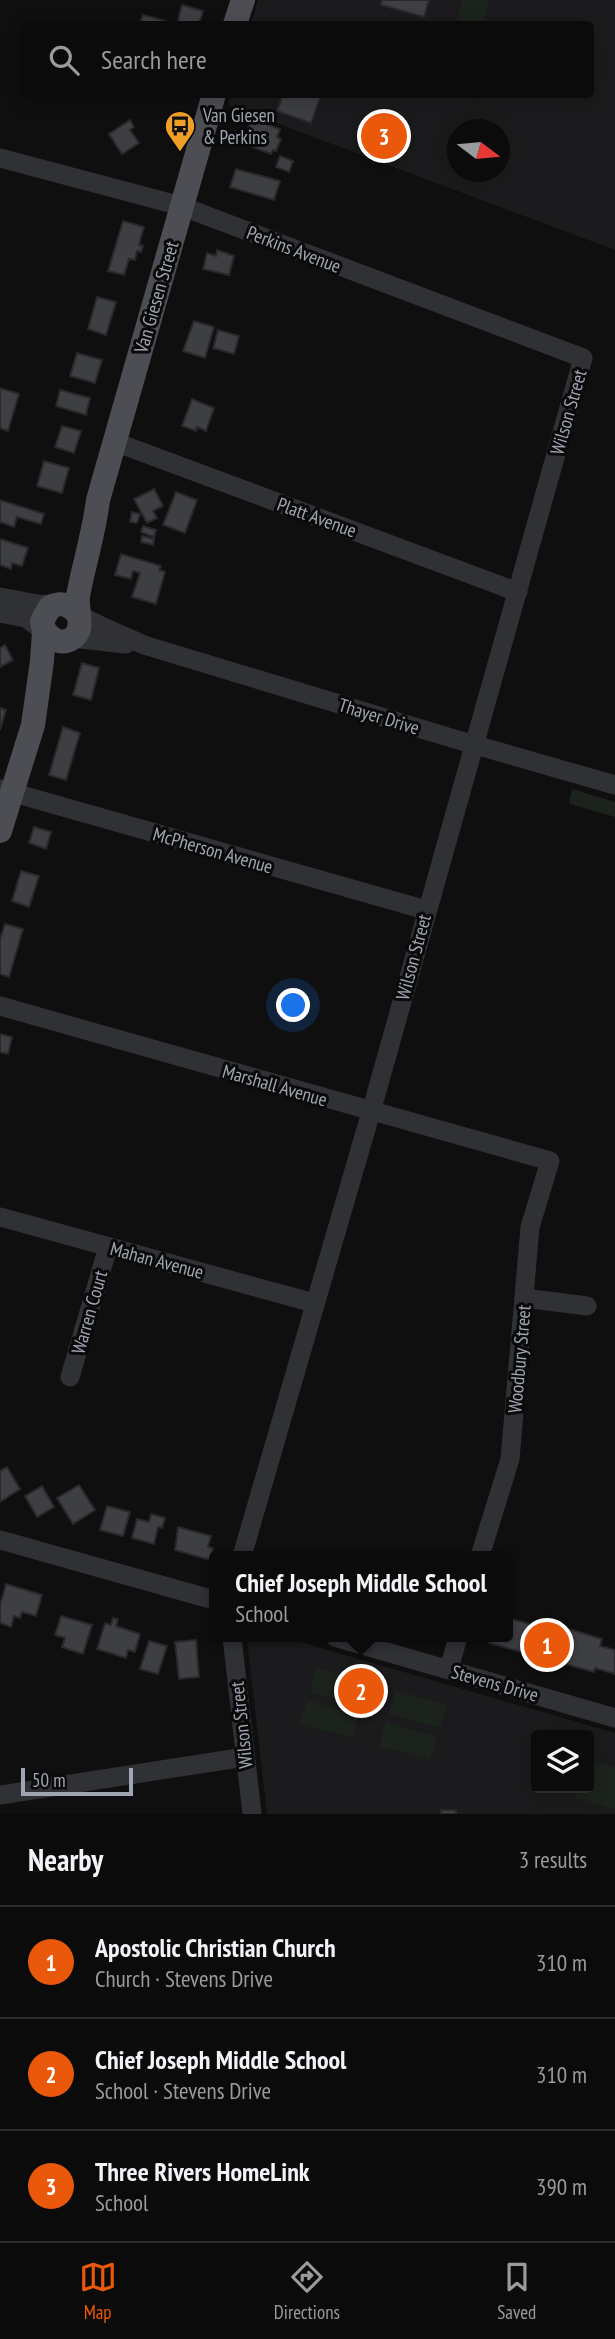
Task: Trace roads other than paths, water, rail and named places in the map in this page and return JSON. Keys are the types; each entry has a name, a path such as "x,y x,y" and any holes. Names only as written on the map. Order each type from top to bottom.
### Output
{"main road":[{"path":"236,21 243,0"},
{"name":"Van Giesen Street","path":"66,609 80,584 94,531 98,500 214,98"},
{"path":"0,831 6,790 33,725 48,704 53,687 54,667 61,651 78,629 66,609 46,611 41,621 44,632 42,661 33,725"},
{"path":"44,632 56,641 72,638"}],"street":[{"name":"Perkins Avenue","path":"0,158 181,206 583,358"},
{"name":"Wilson Street","path":"243,1551 583,358"},
{"name":"Platt Avenue","path":"115,442 518,592"},
{"name":"Thayer Drive","path":"0,597 66,609 102,628 144,645 615,785"},
{"path":"0,613 26,618 44,632"},
{"name":"Thayer Drive","path":"72,638 144,645"},
{"name":"McPherson Avenue","path":"6,790 426,910"},
{"name":"Marshall Avenue","path":"0,1006 550,1161"},
{"name":"Woodbury Street","path":"482,1551 510,1460 530,1227 550,1161"},
{"name":"Mahan Avenue","path":"0,1217 314,1303"},
{"name":"Warren Court","path":"70,1377 108,1247"},
{"path":"524,1298 587,1306"},
{"path":"0,1540 209,1599"},
{"name":"Wilson Street","path":"233,1642 252,1814"},
{"name":"Stevens Drive","path":"353,1642 615,1718"},
{"path":"449,1669 457,1642"},
{"path":"0,1795 245,1757"}],"place":[{"name":"Three Rivers HomeLink","path":"384,136"},
{"name":"Van Giesen & Perkins","path":"180,153"},
{"name":"Apostolic Christian Church","path":"547,1645"},
{"name":"Chief Joseph Middle School","path":"361,1691"}]}
